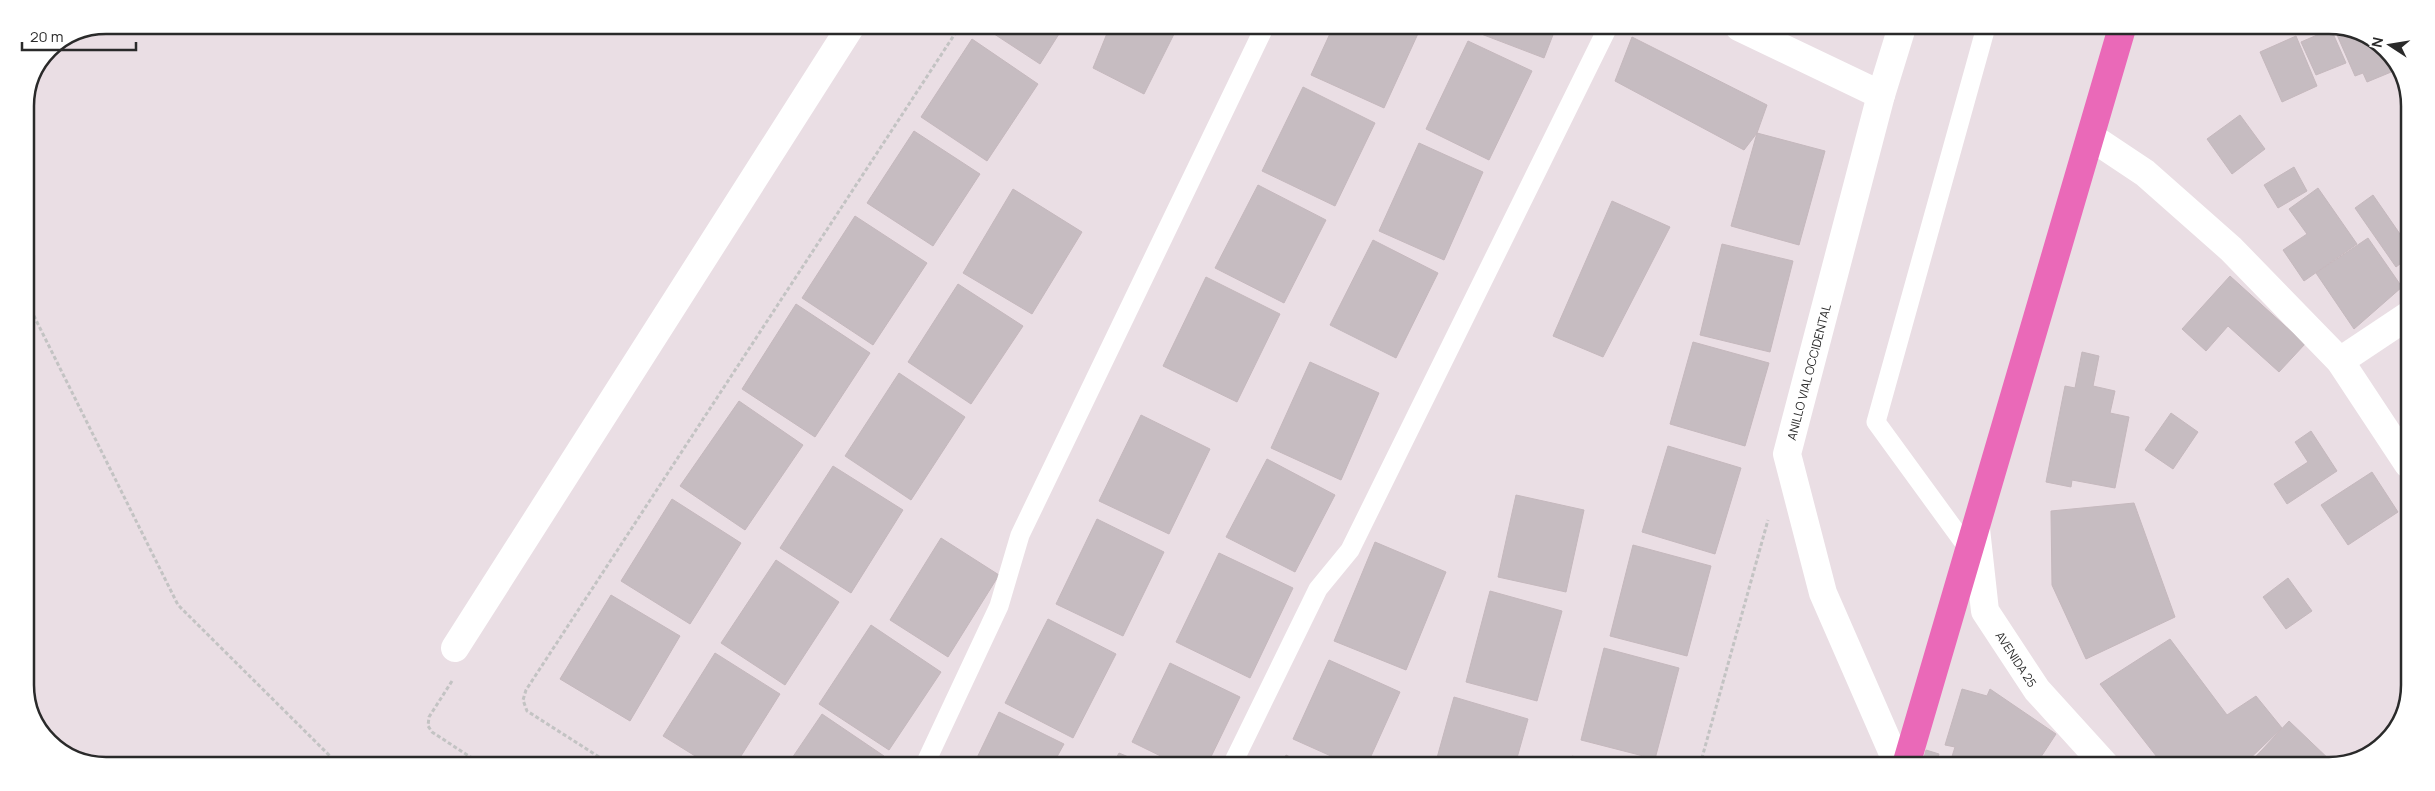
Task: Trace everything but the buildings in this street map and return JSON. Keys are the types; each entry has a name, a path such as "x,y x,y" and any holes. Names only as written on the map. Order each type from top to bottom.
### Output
{"highway":[{"path":"1909,757 2120,34"}],"street":[{"path":"455,648 846,34"},
{"path":"1754,34 1881,95"},
{"name":"ANILLO VIAL OCCIDENTAL","path":"1894,757 1823,592 1787,454 1881,95 1900,34"},
{"path":"2091,137 2144,173 2231,249 2340,361 2401,453"},
{"path":"2340,361 2401,320"},
{"name":"AVENIDA 25","path":"1973,540 1985,611 2037,690 2098,757"}],"lane":[{"path":"928,757 999,606 1020,535 1261,34"},
{"path":"1236,757 1318,589 1350,550 1605,34"},
{"path":"1973,540 1876,422 1984,34"}],"path":[{"path":"599,757 527,711 523,700 526,690 955,34"},
{"path":"34,316 178,605 330,757"},
{"path":"1702,757 1771,511"}]}
